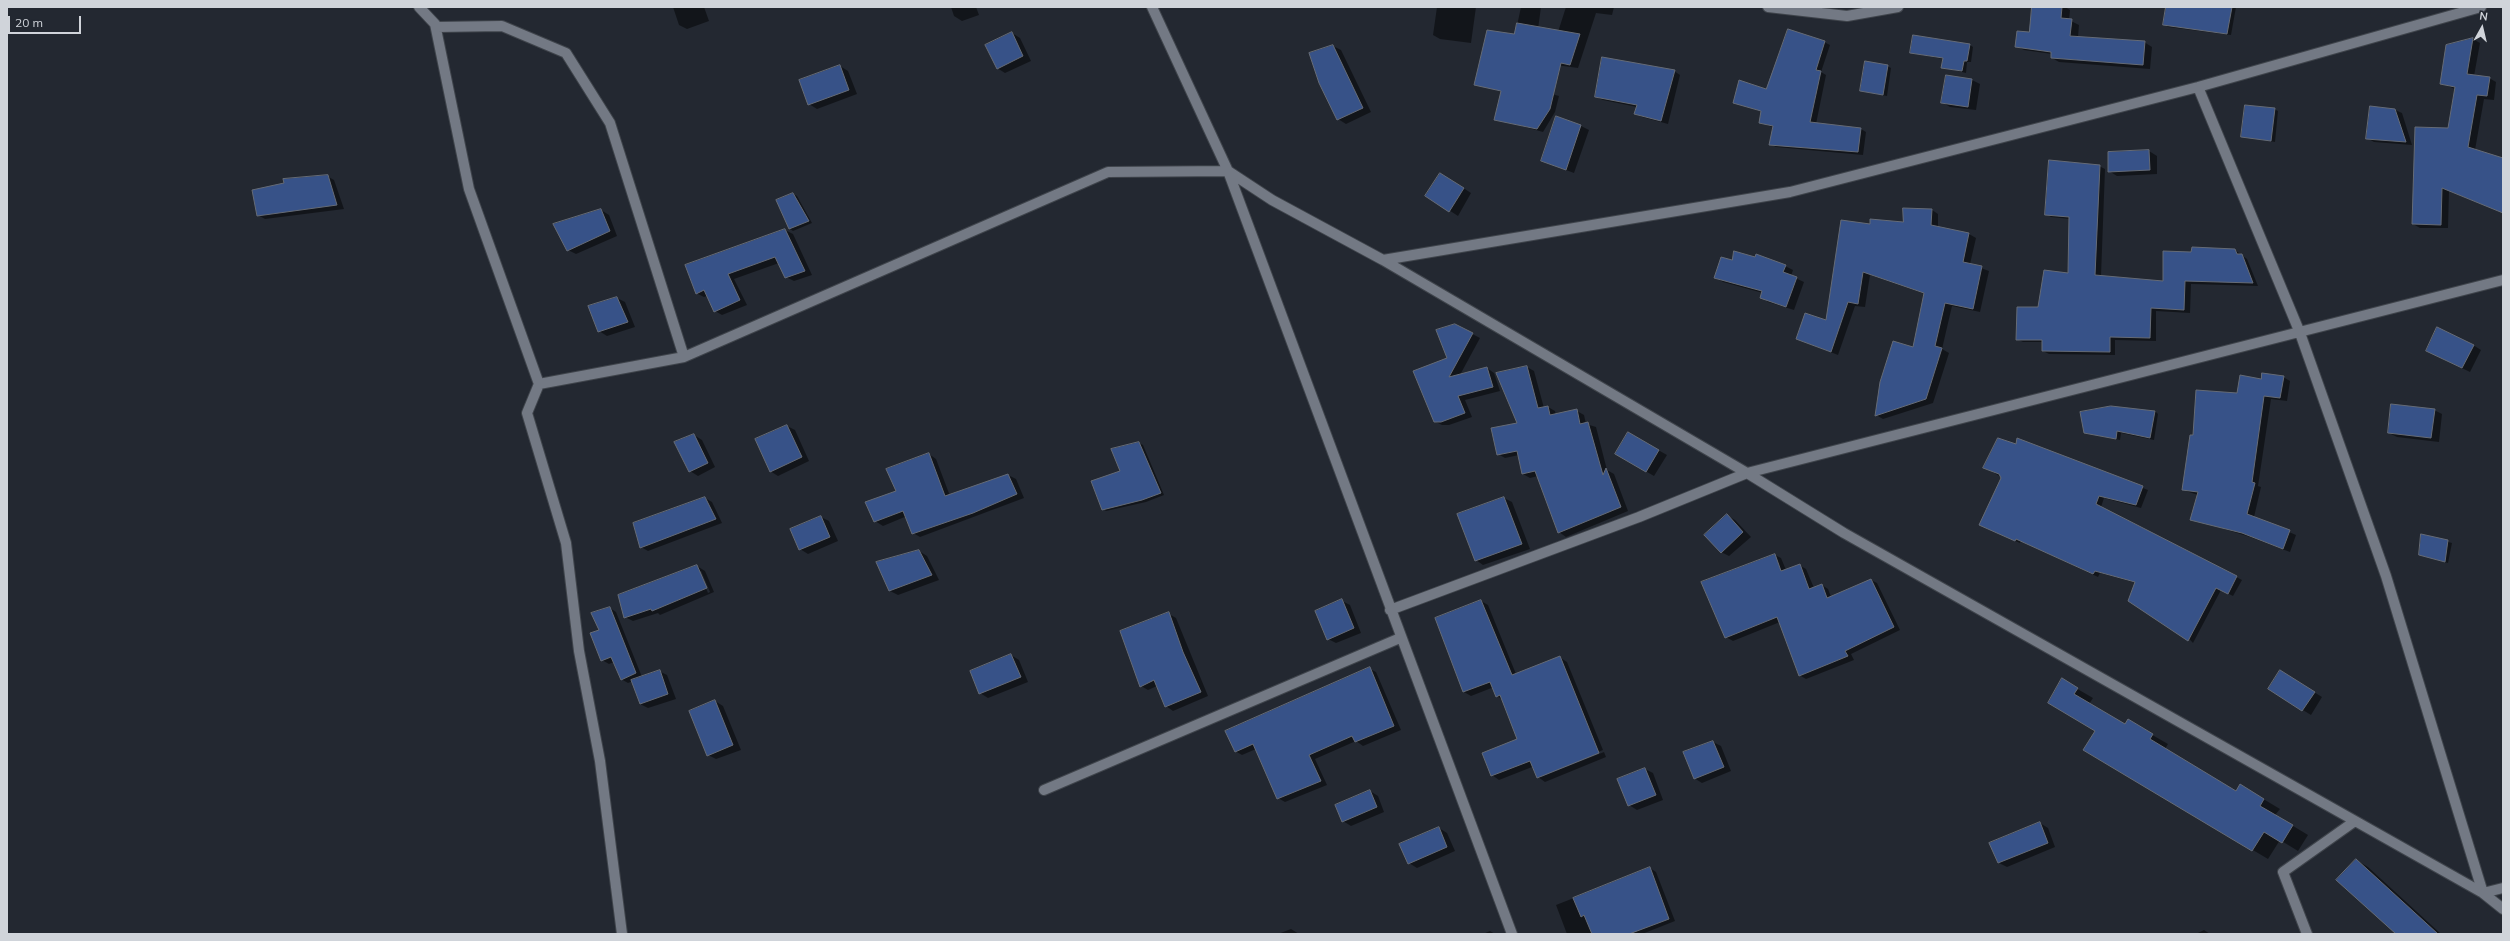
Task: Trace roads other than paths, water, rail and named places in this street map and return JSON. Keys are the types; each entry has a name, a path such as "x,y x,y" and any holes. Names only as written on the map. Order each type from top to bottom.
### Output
{"street":[{"path":"420,7 435,24 468,189 539,384 527,413 566,543 579,651 600,761 622,934"},
{"path":"1768,7 1848,16 1898,7"},
{"path":"1383,260 1790,192 2198,87 2480,7"},
{"path":"1156,8 1228,171 1400,638 1512,934"},
{"path":"438,27 502,26 566,53 610,123 684,357"},
{"path":"2198,87 2300,333 2386,576 2483,893"},
{"path":"539,384 684,357 1108,172 1228,171 1272,200 1383,260 1747,473 1844,533 2483,893 2503,908"},
{"path":"1390,610 1639,517 1747,473 2503,280"},
{"path":"1044,790 1400,638"},
{"path":"2306,934 2283,872 2355,821"},
{"path":"2483,893 2503,888"}]}
